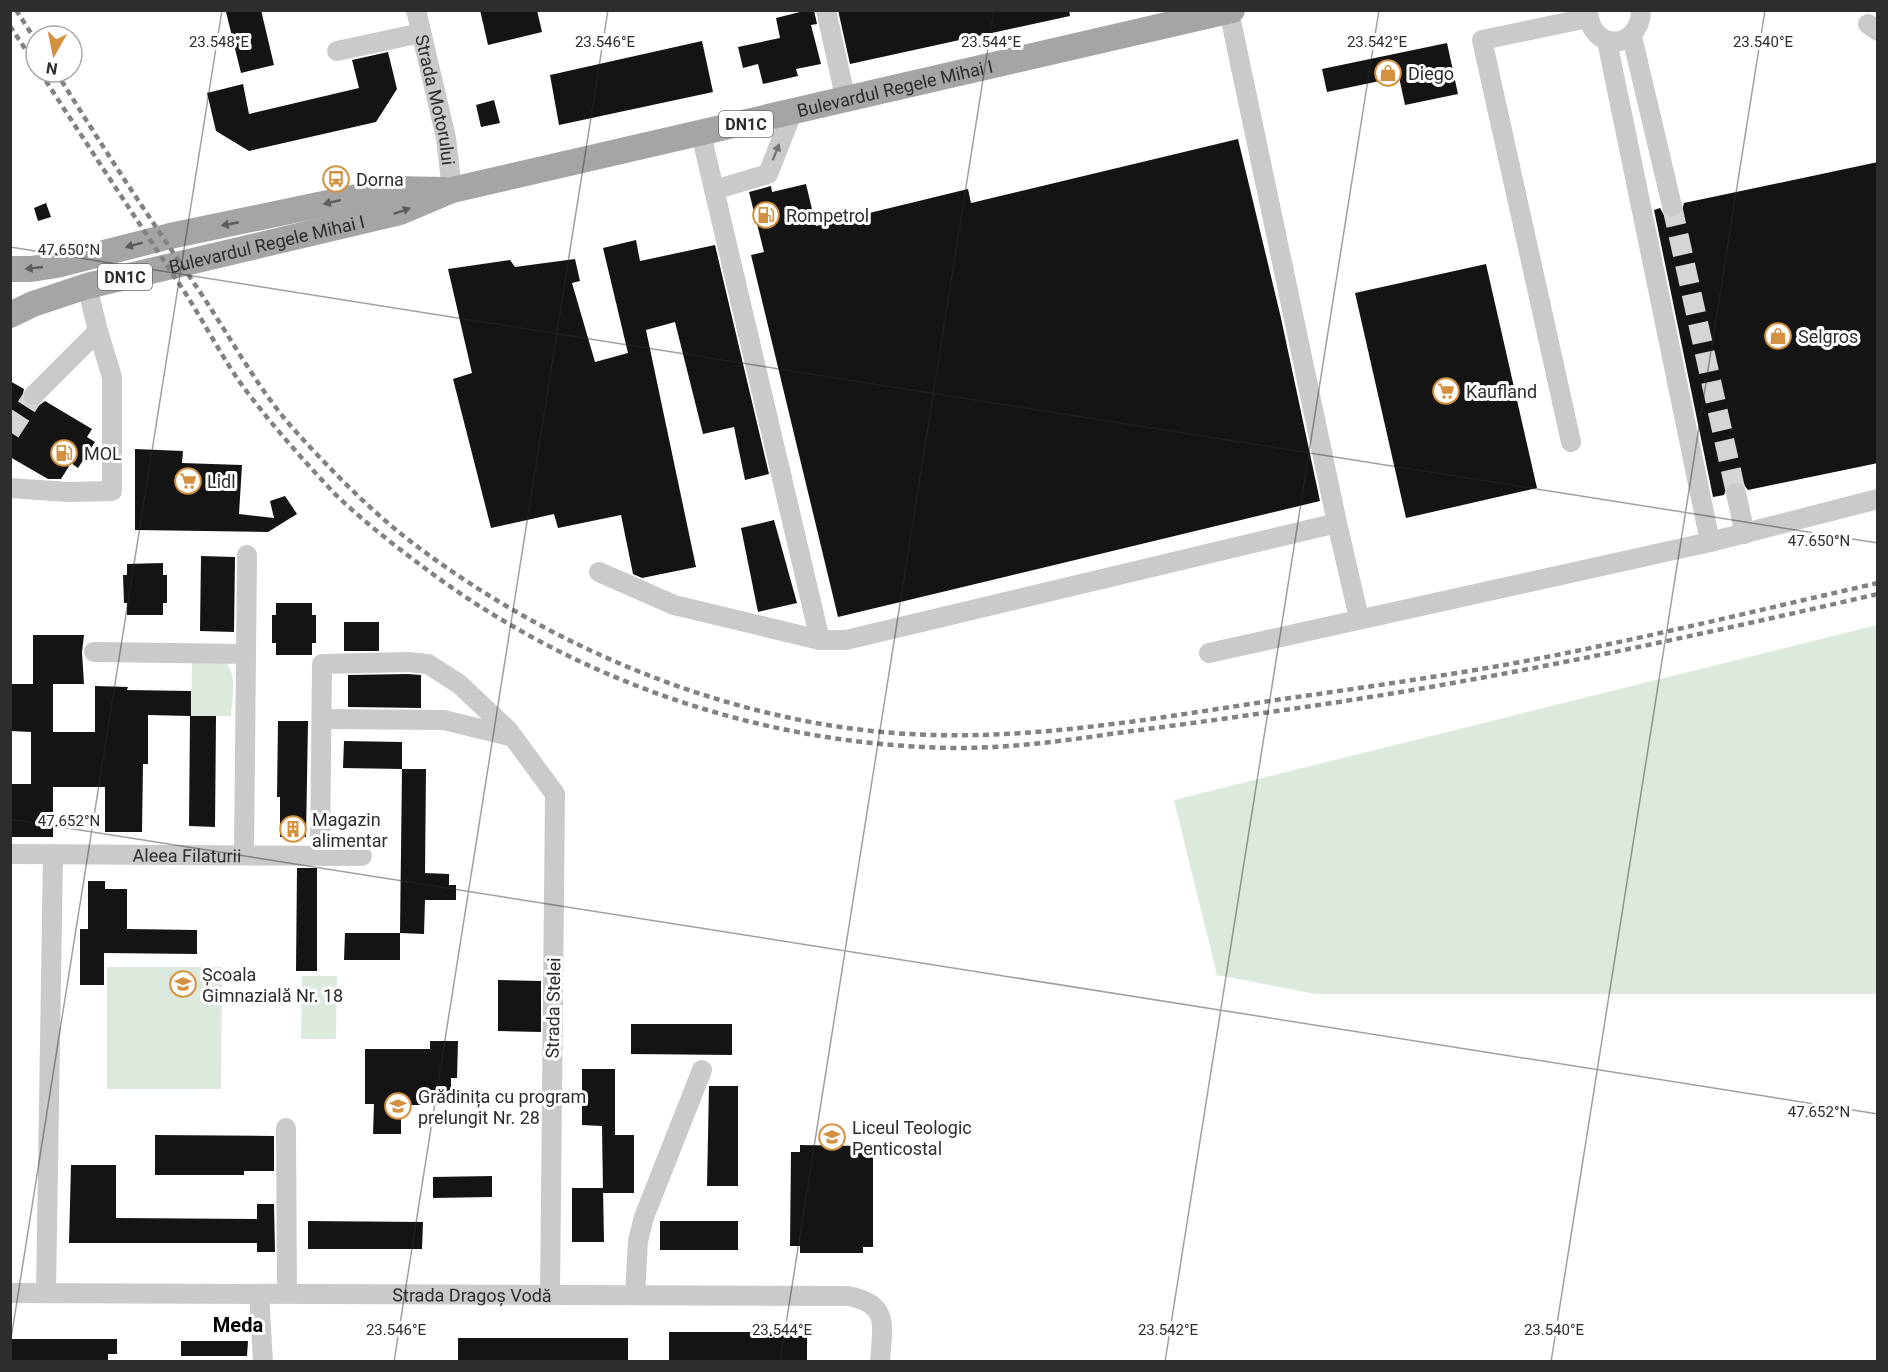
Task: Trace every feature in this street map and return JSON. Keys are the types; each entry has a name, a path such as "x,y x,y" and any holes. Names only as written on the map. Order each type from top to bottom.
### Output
{"main road":[{"name":"Bulevardul Regele Mihai I","path":"10,315 33,304 87,286 400,212 452,190 1231,11"},
{"name":"Bulevardul Regele Mihai I","path":"10,269 57,265 170,236 395,189 452,190"}],"street":[{"name":"Strada Motorului","path":"416,10 446,138 452,190"},
{"path":"826,10 846,101"},
{"path":"1571,442 1482,40 1588,14 1588,23 1595,34 1607,41 1620,42 1632,37 1641,24 1641,10"},
{"path":"1231,11 1337,523 1359,618"},
{"path":"337,51 421,33"},
{"path":"1632,37 1672,206"},
{"path":"1607,41 1710,542"},
{"path":"714,190 768,174 792,113"},
{"path":"701,134 820,640"},
{"path":"10,488 69,492 112,491 112,377 87,286"},
{"path":"34,395 98,332"},
{"path":"1736,493 1745,534"},
{"path":"1209,653 1745,534 1878,500"},
{"path":"599,572 674,605 820,640 846,640 1337,523"},
{"path":"244,855 247,555"},
{"path":"94,652 246,654"},
{"path":"320,856 322,664 428,664 459,684 513,737"},
{"path":"322,719 444,720 513,737"},
{"name":"Strada Stelei","path":"513,737 555,794 550,1295"},
{"name":"Aleea Filaturii","path":"10,854 362,856"},
{"path":"46,1293 53,854"},
{"path":"635,1295 638,1241 644,1217 702,1071"},
{"path":"286,1128 286,1294"},
{"name":"Strada Dragoș Vodă","path":"10,1293 848,1296 874,1305 881,1316 880,1362"},
{"path":"259,1294 263,1362"}],"green space":[{"path":"1877,625 1877,994 1316,994 1217,975 1174,800"},
{"path":"192,661 225,662 229,667 233,680 231,716 191,716"},
{"path":"107,967 222,967 221,1089 107,1089"},
{"path":"302,976 337,976 336,1039 301,1039"}],"building":[{"path":"261,10 274,65 241,73 226,12"},
{"path":"480,10 537,10 542,32 488,45"},
{"path":"814,10 817,24 811,25 821,64 796,69 798,76 763,84 758,64 743,68 738,47 780,38 776,18"},
{"path":"838,10 1069,10 1070,16 850,64"},
{"path":"702,41 713,92 559,125 550,75"},
{"name":"Diego","path":"1447,43 1458,94 1405,105 1399,77 1327,92 1322,69"},
{"path":"388,52 397,89 376,122 249,151 216,131 207,93 243,84 249,114 359,88 352,60"},
{"path":"494,100 500,123 481,127 476,105"},
{"path":"1238,139 1281,318 1320,501 838,617 751,255 764,252 749,192 771,186 772,192 806,184 816,226 968,189 971,203"},
{"name":"Selgros","path":"1878,162 1878,463 1748,490 1744,485 1734,481 1728,485 1724,495 1713,497 1654,210 1660,208 1664,215 1674,218 1681,214 1684,203"},
{"path":"46,203 51,217 38,221 34,208"},
{"path":"636,240 640,261 715,245 769,474 745,480 734,427 703,434 675,322 646,330 696,567 642,578 633,574 621,515 558,528 554,514 491,528 453,379 472,373 448,269 510,260 515,267 575,259 580,281 572,283 595,362 628,353 603,248"},
{"name":"Kaufland","path":"1486,264 1537,488 1406,518 1355,293"},
{"path":"10,381 24,389 22,398 26,404 37,407 45,401 92,429 87,437 95,442 78,468 71,463 61,479 48,479 10,457"},
{"name":"Lidl","path":"135,449 183,451 182,463 242,465 239,514 274,518 270,501 285,496 297,514 268,532 135,530"},
{"path":"774,520 797,603 758,612 741,528"},
{"path":"201,556 235,557 234,632 200,631"},
{"path":"163,563 163,575 167,575 167,603 163,603 163,615 127,615 123,575 127,575 127,564"},
{"path":"276,603 312,603 312,615 316,615 316,643 312,643 312,655 276,655 276,643 272,643 272,615 276,615"},
{"path":"344,622 379,622 379,651 344,651"},
{"path":"33,635 84,635 82,652 84,684 53,684 53,732 95,732 95,686 128,687 127,690 191,691 191,716 216,716 215,827 189,826 190,716 148,715 148,764 143,764 142,832 105,832 105,787 53,787 53,837 10,837 10,784 31,784 31,732 10,731 10,684 33,684"},
{"path":"348,675 421,675 421,708 348,707"},
{"path":"278,721 308,721 306,837 280,837 280,797 277,797"},
{"path":"344,741 402,742 402,769 343,768"},
{"path":"402,769 426,769 425,873 449,874 449,885 456,885 456,900 425,900 424,934 400,933"},
{"path":"297,868 317,868 317,971 296,971"},
{"path":"88,881 105,881 105,889 127,889 127,929 197,930 197,954 104,953 104,985 80,985 80,929 88,929"},
{"path":"345,933 400,933 400,960 344,960"},
{"path":"498,980 541,981 541,1032 498,1031"},
{"path":"631,1024 732,1024 732,1055 631,1054"},
{"path":"430,1041 458,1041 457,1078 451,1078 451,1105 401,1105 401,1134 373,1134 374,1104 365,1104 365,1049 430,1049"},
{"path":"582,1069 615,1069 615,1135 634,1135 634,1193 603,1193 602,1126 582,1125"},
{"path":"709,1086 738,1086 738,1186 707,1186"},
{"path":"155,1135 274,1136 274,1171 244,1171 244,1175 155,1175"},
{"path":"800,1145 864,1146 864,1152 873,1152 873,1247 863,1247 863,1253 800,1253 800,1246 790,1246 791,1152 800,1152"},
{"path":"71,1165 116,1165 116,1218 257,1219 257,1204 274,1204 275,1252 257,1252 257,1243 69,1243"},
{"path":"492,1176 492,1197 433,1198 433,1177"},
{"path":"572,1188 603,1188 604,1242 572,1242"},
{"path":"308,1221 423,1222 422,1249 308,1249"},
{"path":"660,1221 738,1221 738,1250 660,1250"},
{"path":"669,1332 791,1332 791,1336 807,1336 807,1362 669,1362"},
{"path":"458,1338 628,1338 628,1362 458,1362"},
{"path":"10,1339 117,1339 117,1354 108,1354 108,1362 10,1362"},
{"path":"181,1341 248,1341 247,1356 181,1356"}],"tunnel":[{"path":"1672,206 1736,493"},
{"path":"10,432 34,395"}],"railway":[{"path":"16,10 25,24"},
{"path":"10,26 24,47"},
{"path":"48,84 182,288 244,388 335,494 379,533 426,569 485,609 546,645 611,675 677,700 746,721 815,735 886,744 977,748 1057,741 1353,700 1503,674 1653,644 1878,594"},
{"path":"64,84 263,390 298,434 363,501 405,537 462,578 523,616 588,649 654,678 723,701 793,719 864,730 934,735 978,735 1066,729 1153,719 1493,667 1638,638 1878,583"}],"place":[{"name":"Diego","path":"1388,73"},
{"name":"Dorna","path":"336,179"},
{"name":"Rompetrol","path":"766,215"},
{"name":"Selgros","path":"1778,336"},
{"name":"Kaufland","path":"1446,391"},
{"name":"MOL","path":"64,453"},
{"name":"Lidl","path":"188,481"},
{"name":"Magazin alimentar","path":"293,829"},
{"name":"Școala Gimnazială Nr. 18","path":"183,984"},
{"name":"Grădinița cu program prelungit Nr. 28","path":"398,1106"},
{"name":"Liceul Teologic Penticostal","path":"832,1137"}],"district":[{"name":"Meda","path":"238,1325"}]}
